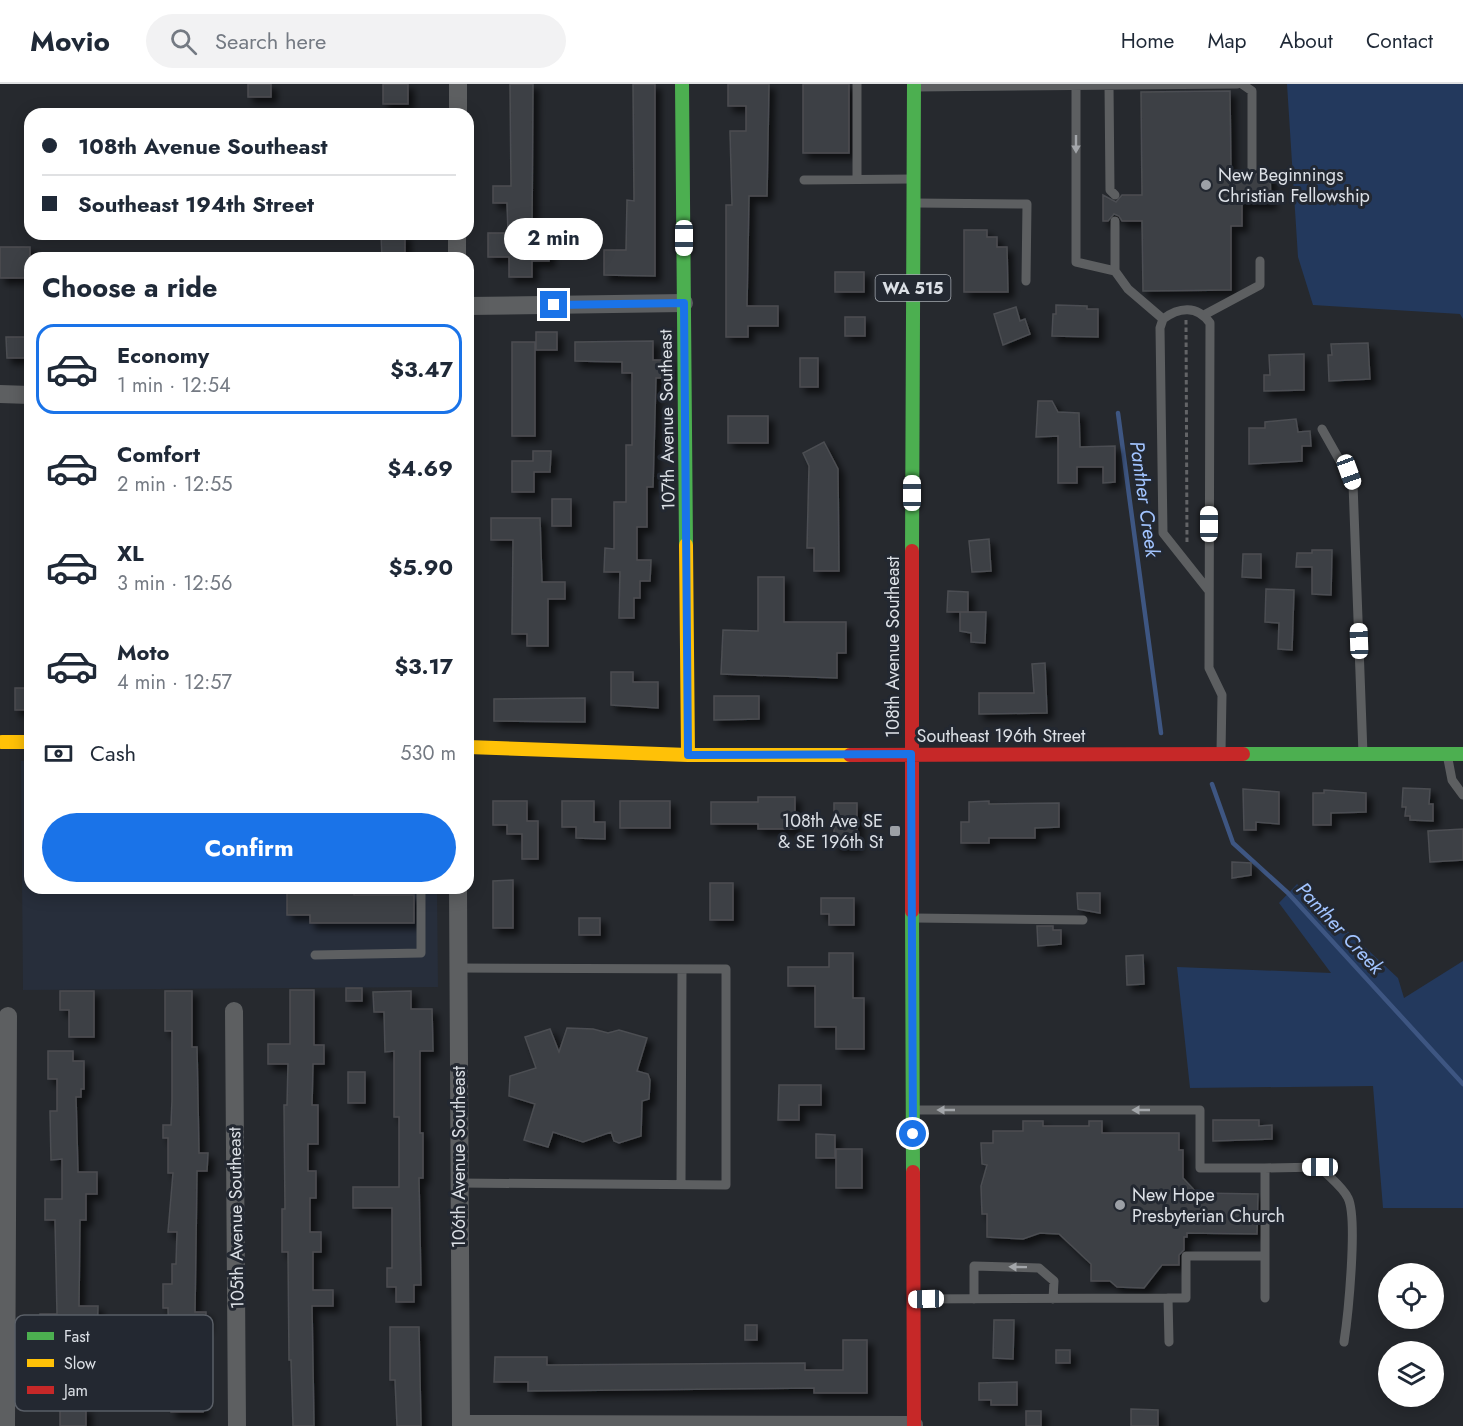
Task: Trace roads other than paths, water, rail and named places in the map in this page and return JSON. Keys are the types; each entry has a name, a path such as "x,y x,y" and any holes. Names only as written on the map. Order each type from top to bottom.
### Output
{"street":[{"path":"458,84 458,108"},
{"name":"107th Avenue Southeast","path":"682,84 688,755"},
{"name":"108th Avenue Southeast","path":"914,86 911,754 914,1425"},
{"path":"474,306 684,303"},
{"path":"0,394 24,394"},
{"path":"1,741 24,742"},
{"name":"Southeast 196th Street","path":"474,747 688,755 1463,754"},
{"name":"106th Avenue Southeast","path":"458,894 461,1425"},
{"name":"105th Avenue Southeast","path":"234,1011 237,1426"},
{"path":"4,1013 6,1426"},
{"path":"461,1425 914,1425"}],"lane":[{"path":"857,84 857,179"},
{"path":"914,86 1236,84"},
{"path":"1242,84 1252,91 1252,169"},
{"path":"1109,85 1110,190 1115,195"},
{"path":"1076,86 1076,262 1115,271"},
{"path":"804,180 913,179"},
{"path":"913,203 1027,204 1026,281"},
{"path":"1115,221 1115,271 1128,289 1163,319"},
{"path":"1204,315 1260,285 1260,261"},
{"path":"1209,591 1163,533 1160,328 1163,319 1181,309 1204,315 1210,323 1209,668 1222,695 1221,754"},
{"path":"1322,429 1353,484 1362,754"},
{"path":"1447,754 1452,780 1463,795"},
{"path":"315,955 421,953 421,894"},
{"path":"912,918 1083,920"},
{"path":"458,968 726,969 726,1185 459,1184"},
{"path":"681,1184 682,969"},
{"path":"913,1110 1200,1110 1200,1168 1320,1167 1350,1202 1351,1298 1344,1342"},
{"path":"1265,1168 1266,1298"},
{"path":"914,1299 1186,1298 1186,1256 1265,1256"},
{"path":"974,1299 974,1266 1039,1268 1054,1281 1053,1299"},
{"path":"1168,1298 1169,1342"}],"waterway":[{"name":"Panther Creek","path":"1118,413 1161,733"},
{"name":"Panther Creek","path":"1212,784 1233,843 1288,893 1463,1084"}],"place":[{"name":"New Beginnings Christian Fellowship","path":"1206,185"},
{"name":"108th Ave SE & SE 196th St","path":"895,831"},
{"name":"New Hope Presbyterian Church","path":"1120,1205"}]}
